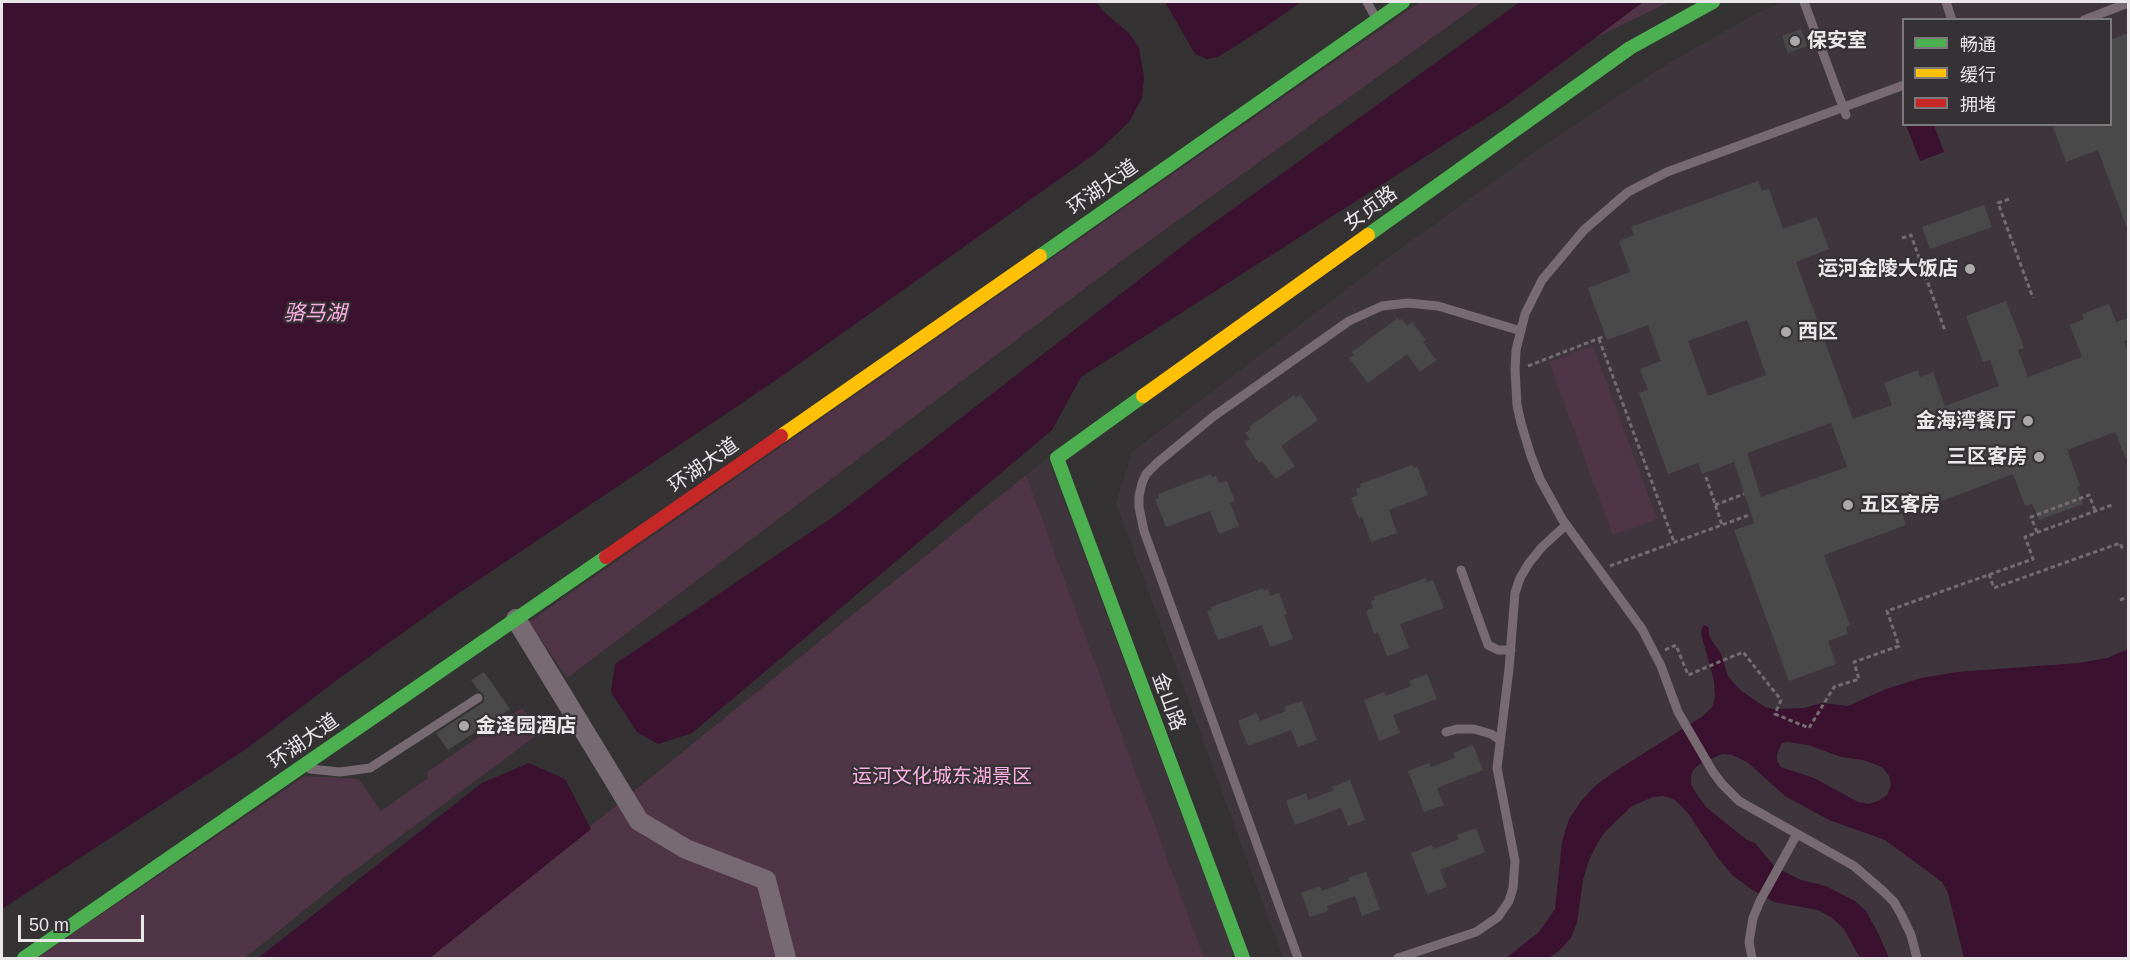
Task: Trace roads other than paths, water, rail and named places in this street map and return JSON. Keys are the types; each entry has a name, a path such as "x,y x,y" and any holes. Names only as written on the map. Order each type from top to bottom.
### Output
{"main road":[{"name":"环湖大道","path":"24,958 936,329 1403,2"},
{"name":"女贞路","path":"1057,458 1582,81 1630,48 1713,2"},
{"name":"金山路","path":"1057,458 1243,958"}],"street":[{"path":"516,619 639,821 686,849 766,880 786,958"}],"lane":[{"path":"1367,2 1377,20"},
{"path":"1804,2 1844,111"},
{"path":"1946,2 1951,18"},
{"path":"2089,18 2128,3"},
{"path":"1902,86 1844,111 1667,172 1628,192 1584,230 1542,280 1525,314 1516,350 1515,370 1517,405 1540,479 1566,525 1642,628 1678,712 1713,771 1739,801 1854,866 1883,891 1902,916 1911,935 1917,958"},
{"path":"1298,958 1144,531 1139,507 1142,483 1146,474 1157,463 1214,416 1349,321 1382,306 1408,303 1438,306 1521,331"},
{"path":"1398,958 1476,932 1498,917 1509,901 1513,888 1515,861 1497,768 1515,592 1520,578 1542,547 1566,525"},
{"path":"1461,570 1488,645 1497,650 1510,650"},
{"path":"302,767 340,772 370,768 478,698"},
{"path":"1446,732 1457,729 1474,729 1491,734 1500,740"},
{"path":"1752,958 1750,931 1760,902 1797,834"}],"water":[{"name":"骆马湖","path":"2,2 1096,2 1129,33 1139,48 1144,77 1142,98 1129,122 1096,153 782,376 450,599 246,749 2,909"},
{"path":"1165,2 1301,2 1218,57 1207,59 1195,54"},
{"path":"1520,2 1643,2 1506,105 1081,377 1052,430 692,733 658,744 637,732 611,692 615,664 836,515 1194,237"},
{"path":"1906,126 1934,126 1944,152 1920,161"},
{"path":"1705,625 1709,628 1709,636 1721,654 1728,676 1740,690 1765,707 1773,709 1804,708 1822,703 1848,706 1886,689 1921,678 1957,672 2078,663 2107,658 2128,649 2128,958 1964,958 1948,893 1942,882 1885,840 1829,820 1785,796 1747,762 1732,755 1722,754 1700,764 1693,770 1691,776 1691,784 1706,807 1747,840 1755,843 1775,867 1801,880 1826,886 1855,901 1866,911 1889,958 1860,958 1844,929 1832,918 1818,910 1774,902 1751,889 1732,875 1687,812 1675,800 1664,796 1653,797 1632,806 1605,832 1589,860 1583,880 1577,923 1571,938 1559,951 1549,958 1506,958 1539,932 1555,909 1562,842 1569,819 1581,801 1595,786 1614,772 1703,716 1712,707 1715,696 1714,681 1701,634 1702,627","holes":["1782,743 1808,745 1841,757 1863,760 1882,767 1889,776 1891,785 1887,795 1869,804 1858,802 1814,778 1781,767 1777,761 1777,754"]},
{"path":"529,763 565,779 591,829 430,958 258,958 482,783"}],"place":[{"name":"保安室","path":"1795,41"},
{"name":"运河金陵大饭店","path":"1970,269"},
{"name":"西区","path":"1786,332"},
{"name":"金海湾餐厅","path":"2028,421"},
{"name":"三区客房","path":"2039,457"},
{"name":"五区客房","path":"1848,505"},
{"name":"金泽园酒店","path":"464,726"}],"park label":[{"name":"运河文化城东湖景区","path":"942,777"}]}
